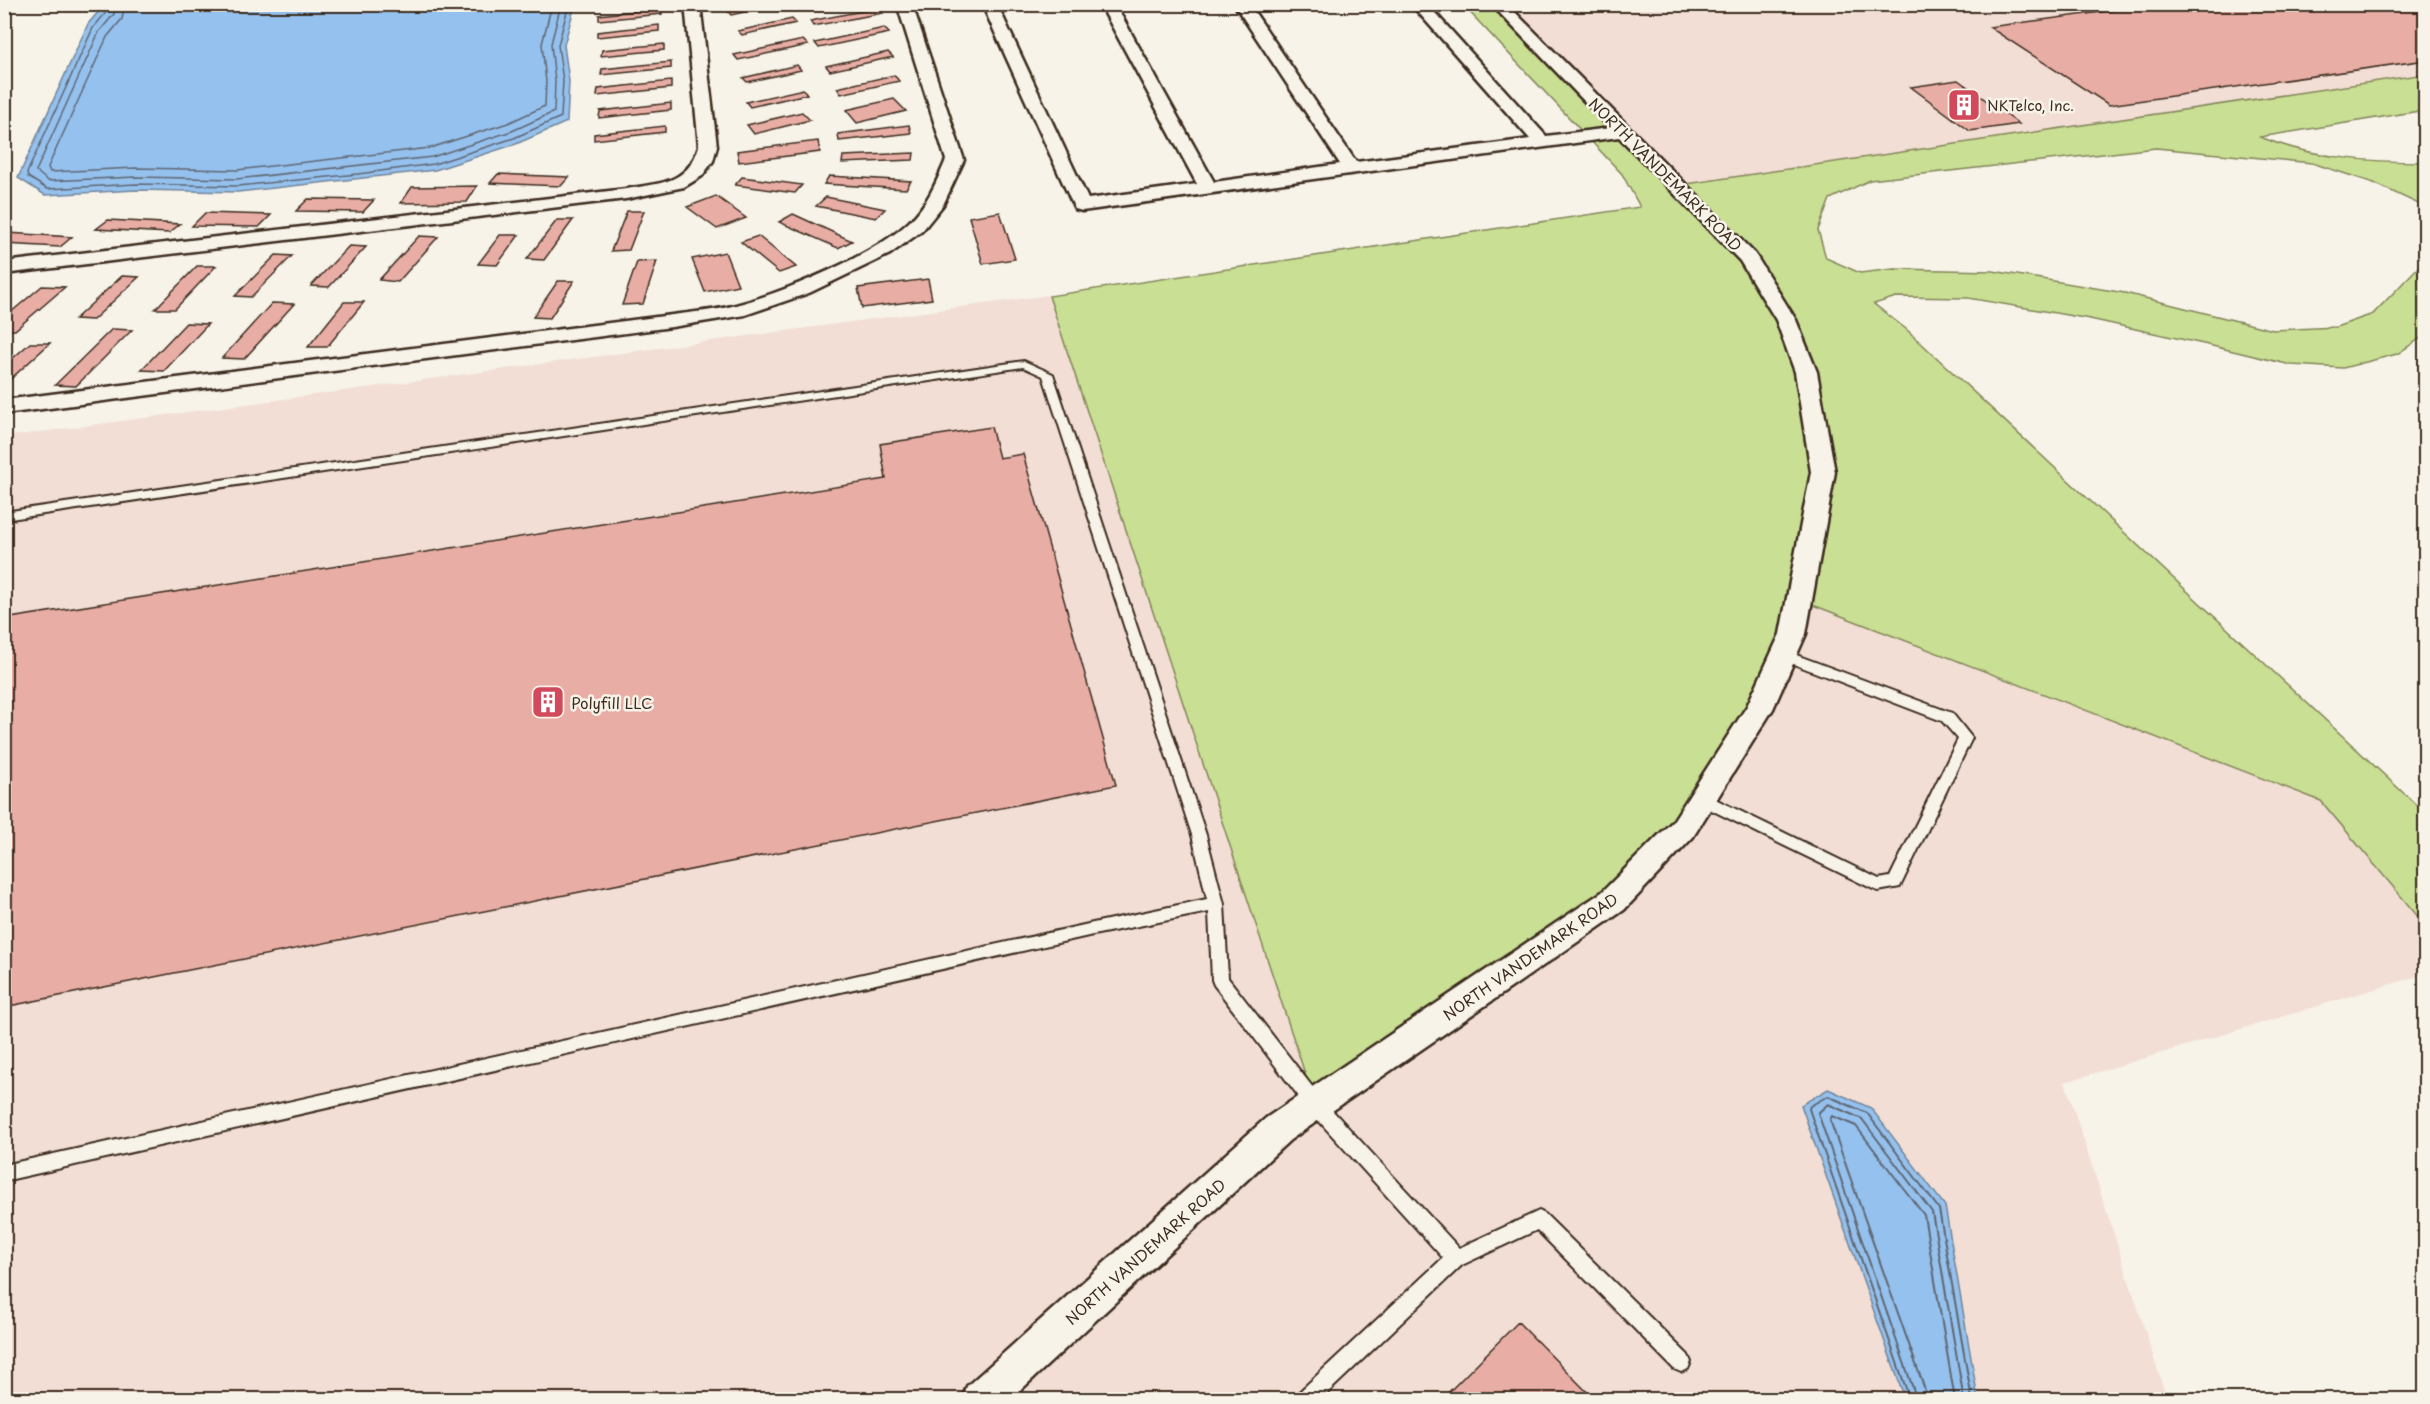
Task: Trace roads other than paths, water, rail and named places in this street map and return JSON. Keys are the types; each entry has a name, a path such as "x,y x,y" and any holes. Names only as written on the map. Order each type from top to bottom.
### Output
{"street":[{"path":"4,268 626,194 657,189 687,179 702,165 708,146 692,4"},
{"path":"4,407 672,321 738,311 802,289 884,250 915,227 937,201 949,177 955,160 904,4"},
{"path":"989,4 1082,205 1624,131"},
{"path":"1107,4 1208,187"},
{"path":"1241,4 1350,168"},
{"path":"1418,4 1542,142"},
{"name":"NORTH VANDEMARK ROAD","path":"985,1398 1278,1129 1613,901 1683,829 1759,709 1793,634 1823,472 1806,372 1786,320 1748,258 1498,4"}],"lane":[{"path":"4,516 1024,364 1048,374 1198,835 1216,904 1220,981 1315,1104 1456,1259"},
{"path":"1702,799 1878,885 1895,883 1965,738 1947,717 1783,655"},
{"path":"4,1173 1081,931 1216,904"},
{"path":"1305,1400 1456,1259 1539,1220 1681,1362"}],"water":[{"path":"105,4 575,5 564,45 569,81 567,122 516,144 435,170 238,192 136,190 45,195 18,178 88,24"},
{"path":"1828,1089 1871,1108 1945,1206 1978,1399 1905,1399 1801,1105"}],"place":[{"name":"NKTelco, Inc.","path":"1964,105"},
{"name":"Polyfill LLC","path":"548,702"}]}
